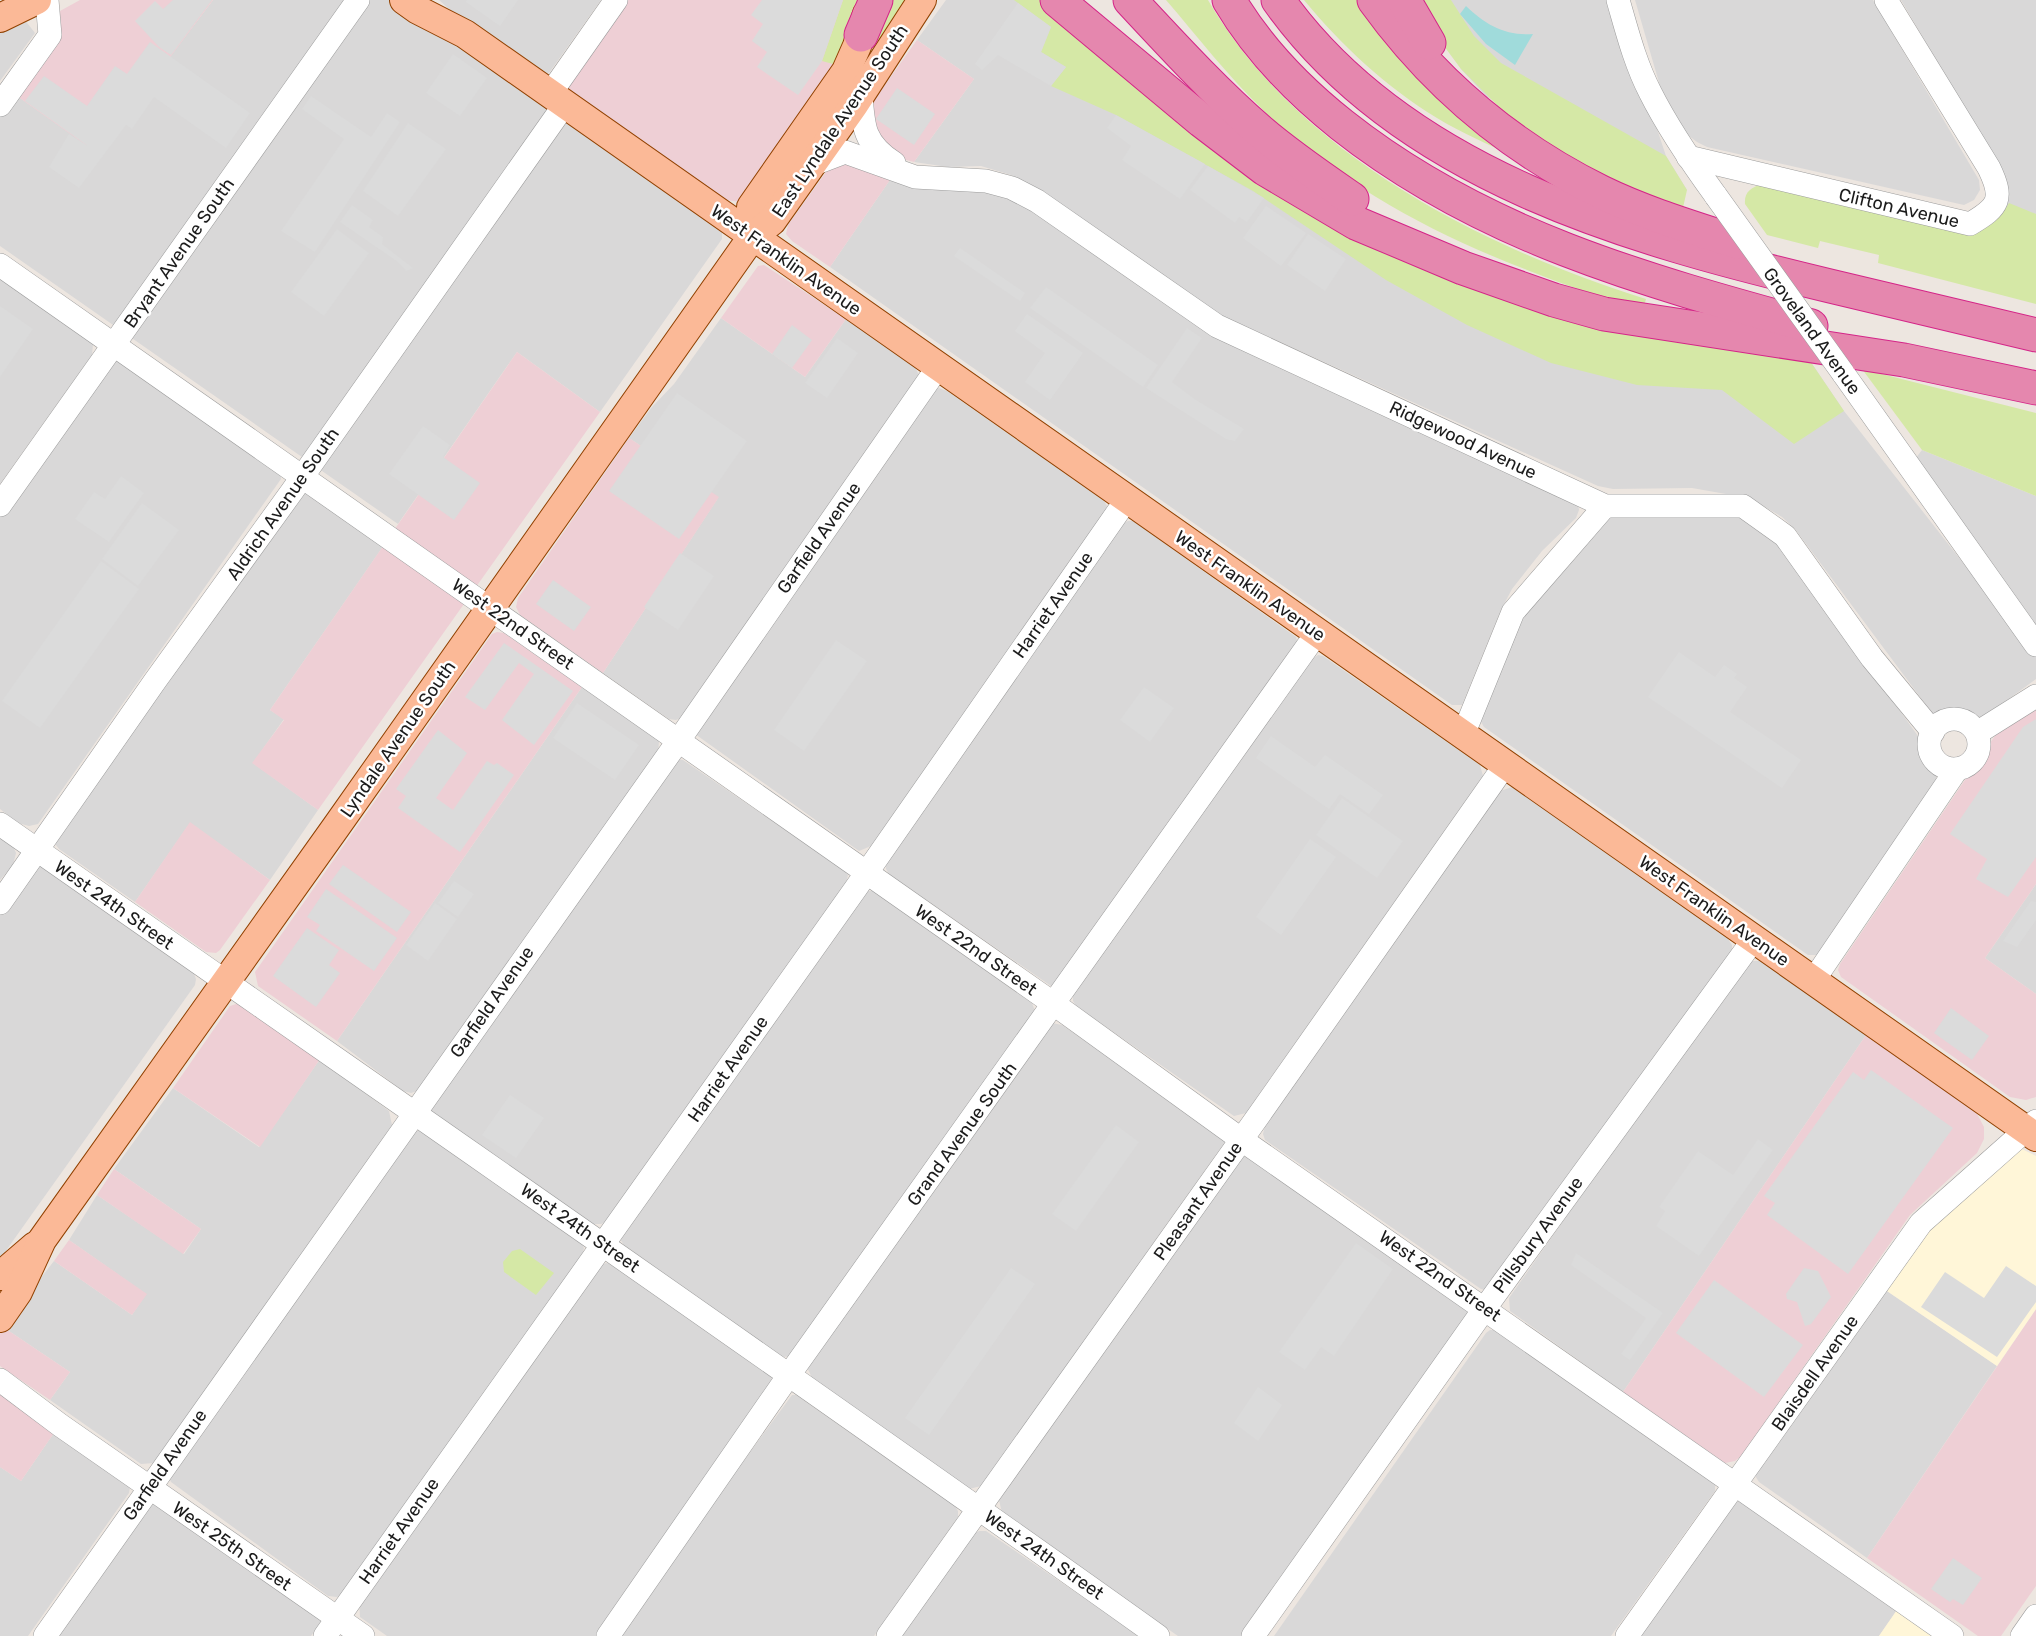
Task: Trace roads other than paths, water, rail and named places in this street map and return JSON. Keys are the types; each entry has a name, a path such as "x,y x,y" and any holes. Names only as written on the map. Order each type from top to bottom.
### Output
{"highway":[{"path":"861,35 876,0"},
{"path":"1057,0 1209,127 1287,183 1349,220 1387,238 1492,279 1554,300 1611,315 1904,360 2036,387"},
{"path":"1130,0 1239,111 1325,180 1424,244 1474,268 1554,300"},
{"path":"1153,0 1259,121 1298,159 1325,180"},
{"path":"1229,0 1254,38 1280,68 1339,122 1407,172 1506,225 1576,255 1691,294 2036,387"},
{"path":"1278,0 1290,18 1321,52 1392,113 1460,156 1555,204 1636,234 1720,260 2036,334"},
{"path":"1374,0 1424,62 1501,132 1601,192 1654,214 1749,246 2036,334"},
{"path":"1404,0 1429,44 1465,90 1503,128 1543,159"}],"main road":[{"path":"0,18 37,0"},
{"name":"West Franklin Avenue","path":"404,0 465,34 1814,981 2032,1129"},
{"name":"West Franklin Avenue","path":"432,0 465,34"},
{"path":"752,237 751,207 853,58 870,0"},
{"name":"East Lyndale Avenue South","path":"752,237 772,221 861,94 922,0"},
{"name":"Lyndale Avenue South","path":"0,1318 18,1292 42,1240 226,984 752,237"},
{"name":"Lyndale Avenue South","path":"0,1276 42,1240"}],"street":[{"path":"0,105 50,35 47,0"},
{"name":"Bryant Avenue South","path":"0,505 358,0"},
{"name":"Aldrich Avenue South","path":"0,903 302,477 558,99 616,0"},
{"name":"Groveland Avenue","path":"1618,0 1632,49 1649,91 1688,157 2036,645"},
{"name":"Clifton Avenue","path":"1688,157 1970,224 1989,214 1998,200 1998,188 1989,168 1886,0"},
{"name":"Ridgewood Avenue","path":"861,94 865,133 871,145 904,168 939,179"},
{"name":"Ridgewood Avenue","path":"811,165 845,152 908,175 986,181 1012,188 1037,201 1217,326 1605,506 1743,506 1786,536 1872,658 1933,732"},
{"name":"West 22nd Street","path":"0,265 1054,1004 1242,1140 1952,1636"},
{"name":"Garfield Avenue","path":"45,1636 679,740 938,367"},
{"name":"Harriet Avenue","path":"331,1627 867,873 1126,499"},
{"path":"1463,735 1513,612 1605,506"},
{"name":"Grand Avenue South","path":"608,1636 789,1375 1317,633"},
{"path":"1977,733 2036,696"},
{"path":"1943,722 1966,722 1977,733 1977,756 1965,767 1957,769 1941,765 1935,759 1930,743 1933,732 1943,722"},
{"name":"Pleasant Avenue","path":"888,1636 1242,1140 1505,765"},
{"path":"1814,981 1957,769"},
{"name":"West 24th Street","path":"0,824 1158,1636"},
{"name":"Pillsbury Avenue","path":"1253,1636 1485,1308 1754,939"},
{"name":"Blaisdell Avenue","path":"1628,1636 1921,1223 2032,1129"},
{"name":"West 25th Street","path":"0,1380 149,1488 331,1627 363,1636"},
{"path":"2022,1636 2036,1616"}],"water":[{"path":"1466,6 1496,28 1533,34 1515,65 1486,44 1460,14"}]}
